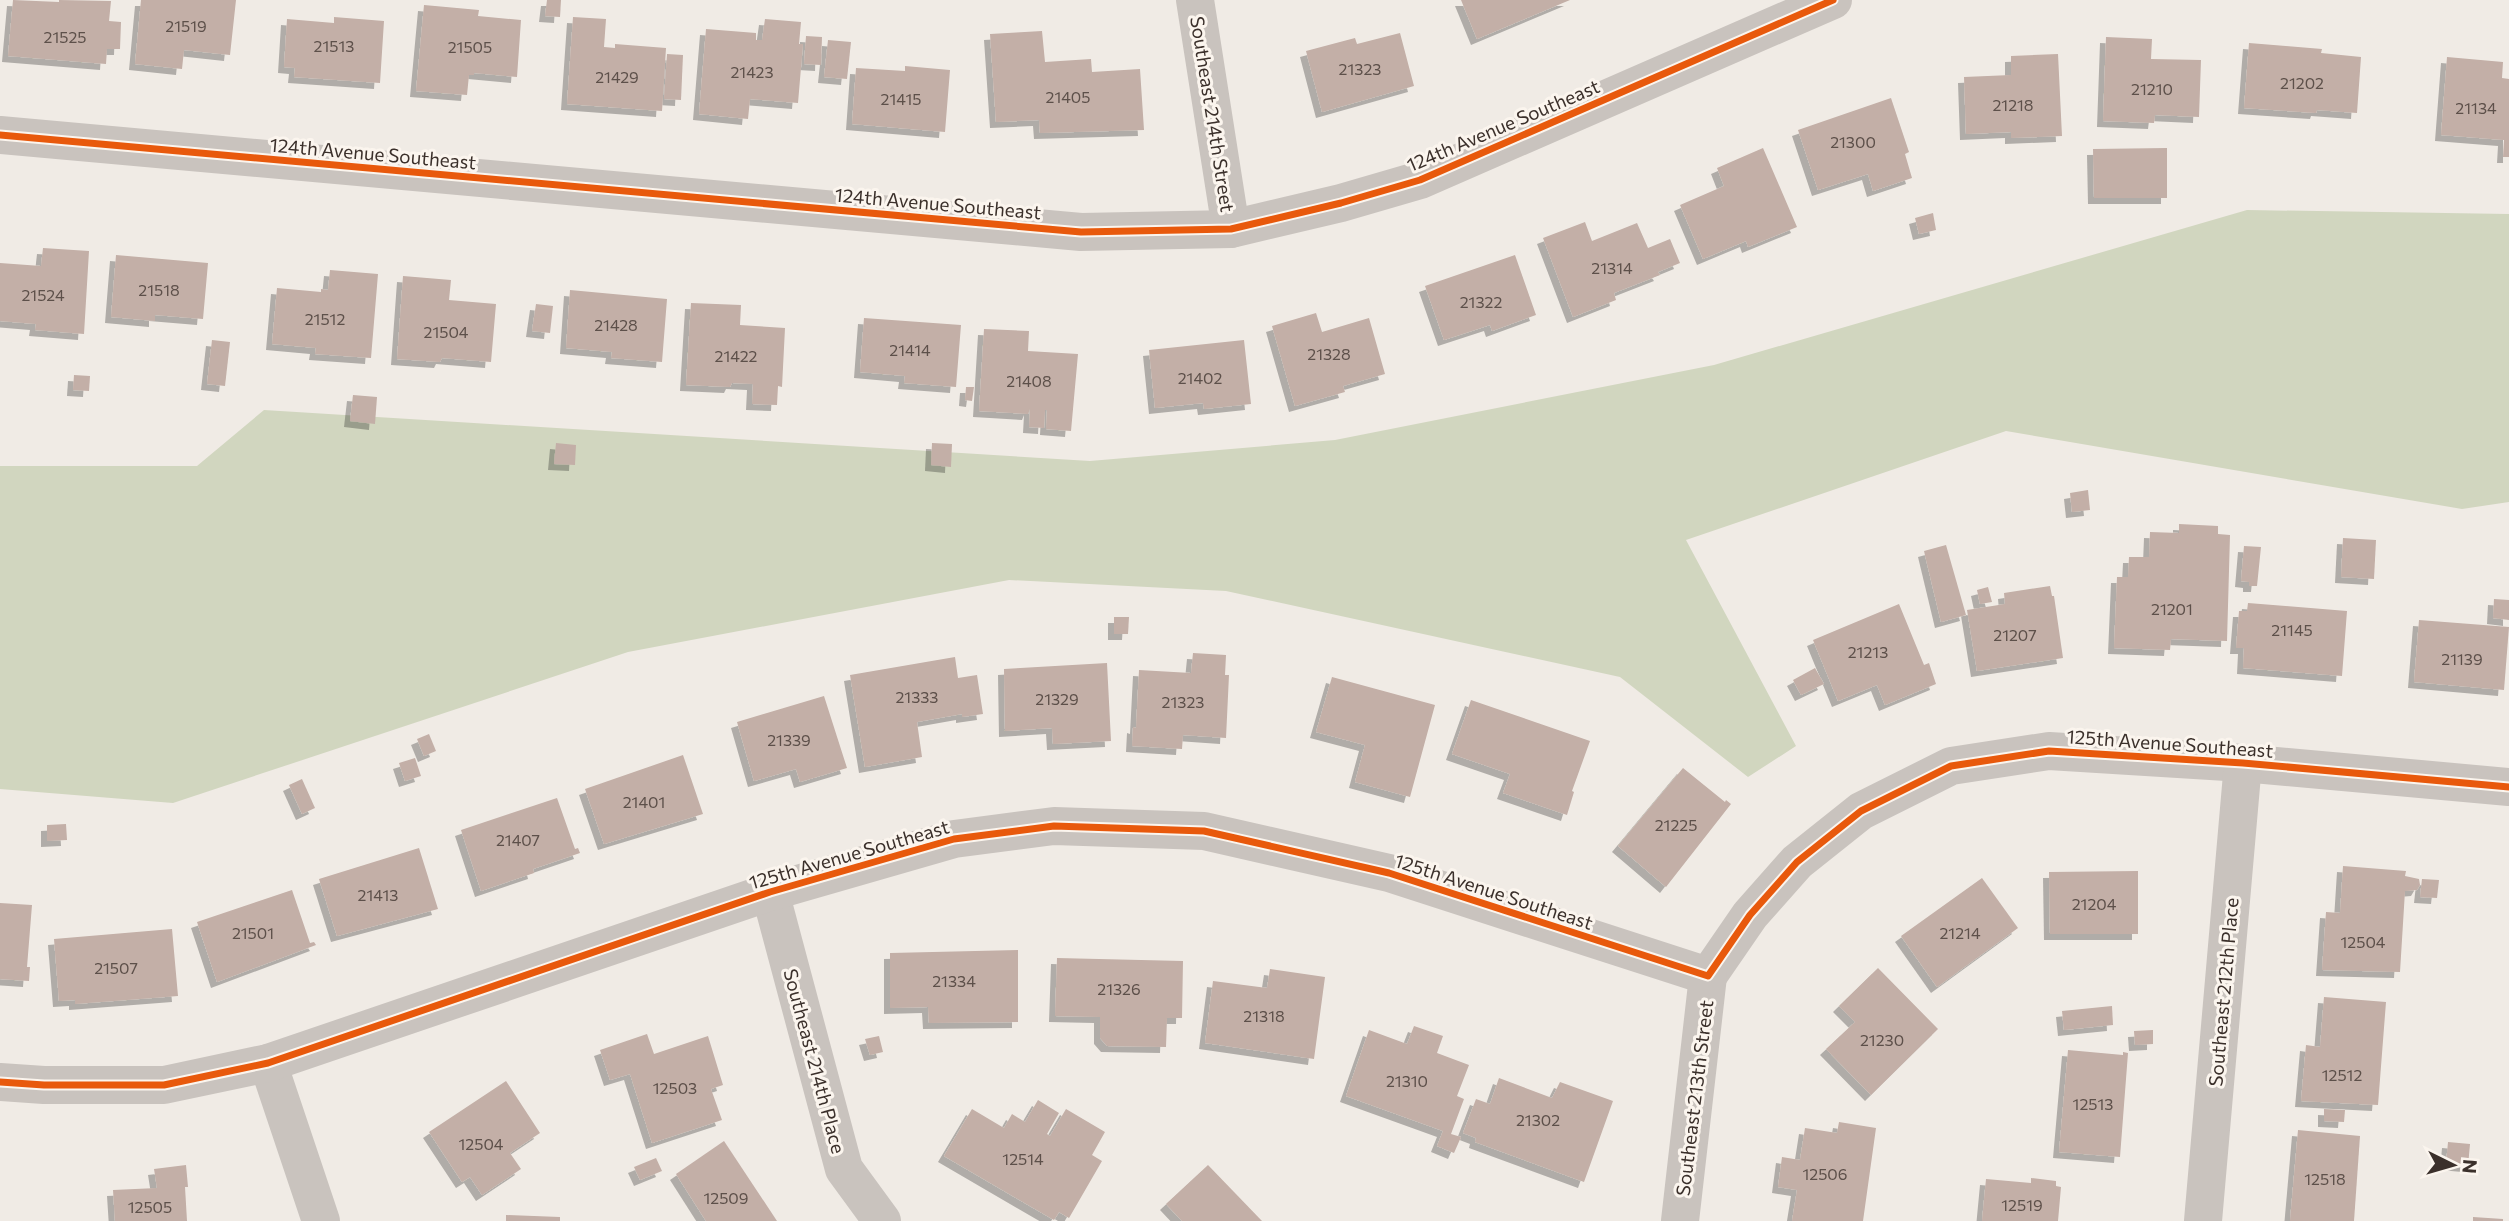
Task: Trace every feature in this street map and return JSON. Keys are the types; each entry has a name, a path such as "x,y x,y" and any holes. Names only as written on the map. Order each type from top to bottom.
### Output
{"street":[{"name":"Southeast 214th Street","path":"1195,0 1231,229"},
{"name":"124th Avenue Southeast","path":"0,135 1081,232 1231,229 1341,203 1420,180 1833,0"},
{"name":"125th Avenue Southeast","path":"0,1082 44,1085 164,1085 268,1063 770,892 967,838 1054,826 1204,831 1389,873 1708,976 1750,915 1797,862 1861,811 1951,766 2049,751 2243,763 2509,787"},
{"name":"Southeast 212th Place","path":"2203,1221 2243,763"},
{"name":"Southeast 214th Place","path":"770,892 844,1169 882,1221"},
{"name":"Southeast 213th Street","path":"1680,1221 1708,976"},
{"path":"268,1063 321,1221"}],"green space":[{"path":"2247,210 2509,214 2509,502 2462,509 2006,431 1686,540 1796,746 1748,777 1620,677 1226,591 1009,580 628,652 173,803 0,789 0,466 197,466 264,410 1090,461 1335,440 1714,365"}],"building":[{"path":"13,0 111,1 109,21 121,22 120,49 107,49 106,64 8,56"},
{"path":"141,0 236,0 230,55 184,50 182,69 135,64"},
{"path":"547,0 561,0 560,17 545,16"},
{"path":"1461,0 1570,0 1477,39"},
{"path":"424,5 479,10 478,16 521,20 517,77 474,73 469,75 467,95 416,91"},
{"path":"334,17 384,21 380,83 294,77 295,68 284,67 287,19 334,23"},
{"path":"573,17 606,19 604,47 615,48 615,44 666,48 662,111 567,104"},
{"path":"765,19 801,22 799,44 803,44 798,103 750,99 748,119 699,114 706,29 756,33 756,40 762,40"},
{"path":"1042,31 1045,62 1091,59 1092,72 1140,69 1144,130 1040,133 1039,120 996,122 990,34"},
{"path":"1400,33 1414,86 1322,112 1306,51 1355,38 1357,44"},
{"path":"806,36 822,37 821,65 804,64"},
{"path":"2106,37 2152,39 2151,59 2201,60 2199,117 2155,115 2154,123 2103,121"},
{"path":"828,40 851,42 847,79 824,77"},
{"path":"2249,43 2322,49 2321,53 2361,57 2357,113 2244,108"},
{"path":"667,54 683,55 681,100 664,99"},
{"path":"2058,54 2062,136 2011,138 2011,132 1966,134 1964,77 2011,75 2011,56"},
{"path":"2447,57 2503,62 2502,78 2509,79 2509,157 2503,157 2504,140 2441,135"},
{"path":"905,66 950,70 945,132 852,124 856,68 905,71"},
{"path":"1891,98 1909,152 1905,154 1912,178 1873,191 1868,174 1818,190 1798,130"},
{"path":"1763,148 1797,227 1748,247 1746,241 1703,259 1680,205 1724,186 1717,168"},
{"path":"2167,148 2167,198 2094,198 2093,149"},
{"path":"1933,213 1936,230 1919,234 1915,218"},
{"path":"1585,222 1592,241 1637,223 1648,248 1670,239 1680,263 1658,272 1660,275 1614,293 1616,300 1573,317 1543,238"},
{"path":"43,248 89,251 84,334 35,330 36,324 0,321 0,263 41,266"},
{"path":"116,255 208,263 203,319 155,315 155,321 111,317"},
{"path":"1515,255 1536,315 1492,331 1490,325 1444,340 1425,286"},
{"path":"330,270 378,274 371,358 315,354 316,348 272,344 277,288 321,292 321,289 328,290"},
{"path":"403,276 451,280 449,300 496,304 491,362 442,358 440,362 397,359"},
{"path":"570,290 667,299 662,362 611,358 612,352 566,348"},
{"path":"691,303 741,305 740,325 785,328 782,387 778,386 777,405 752,404 753,384 732,383 730,387 686,385"},
{"path":"536,304 553,306 550,333 532,331"},
{"path":"1316,313 1322,332 1369,318 1385,374 1343,386 1345,392 1295,406 1272,326"},
{"path":"864,318 961,325 956,387 904,383 905,376 860,372"},
{"path":"984,329 1029,331 1028,351 1078,354 1071,431 1046,429 1047,410 1044,428 1029,427 1030,409 1028,414 979,411"},
{"path":"212,340 230,342 225,386 207,384"},
{"path":"1244,340 1251,404 1204,409 1203,403 1155,408 1149,350"},
{"path":"74,375 90,376 89,391 73,390"},
{"path":"966,387 974,387 972,401 965,400"},
{"path":"353,395 377,397 375,424 350,421"},
{"path":"556,443 576,445 575,465 554,464"},
{"path":"932,443 952,444 951,467 931,465"},
{"path":"2088,490 2090,510 2072,512 2070,493"},
{"path":"2179,524 2218,526 2218,534 2230,535 2227,641 2171,639 2170,650 2114,648 2117,577 2128,577 2129,557 2149,557 2150,532 2179,533"},
{"path":"2343,538 2376,540 2374,579 2341,577"},
{"path":"1946,545 1966,615 1941,622 1924,551"},
{"path":"2244,546 2261,547 2257,586 2249,586 2249,582 2241,581"},
{"path":"2050,586 2054,596 2063,658 1977,671 1967,610 2005,604 2004,593"},
{"path":"1988,587 1992,602 1980,604 1977,590"},
{"path":"2494,599 2509,600 2509,620 2493,618"},
{"path":"2248,603 2347,611 2342,676 2243,668 2244,648 2236,648 2239,611 2247,611"},
{"path":"1899,604 1924,665 1929,663 1936,684 1885,705 1877,685 1838,701 1813,640"},
{"path":"1114,617 1129,617 1128,634 1114,634"},
{"path":"2419,620 2509,627 2504,690 2414,682"},
{"path":"1193,653 1226,655 1225,675 1229,675 1226,738 1183,735 1182,749 1132,746 1133,727 1136,728 1139,670 1191,673"},
{"path":"955,657 958,678 977,675 983,714 962,717 962,714 917,722 922,757 865,767 850,675"},
{"path":"1107,663 1111,741 1053,744 1052,728 1005,731 1004,669"},
{"path":"1815,668 1824,684 1801,695 1793,680"},
{"path":"1332,677 1435,705 1410,797 1355,782 1365,745 1316,732"},
{"path":"824,696 847,768 800,782 796,769 754,781 737,722"},
{"path":"1471,700 1590,741 1572,791 1574,792 1567,815 1503,793 1510,774 1452,754"},
{"path":"429,734 436,751 424,756 417,739"},
{"path":"683,755 703,814 604,844 585,789"},
{"path":"415,758 421,776 405,781 399,763"},
{"path":"1683,768 1731,804 1666,887 1618,846"},
{"path":"302,779 315,808 302,814 289,785"},
{"path":"557,798 575,849 578,848 580,853 533,869 534,873 481,891 461,830"},
{"path":"66,824 67,840 47,841 47,825"},
{"path":"419,848 438,909 337,936 319,879"},
{"path":"2343,866 2406,871 2405,876 2419,879 2417,890 2405,891 2400,972 2322,970 2326,912 2340,913"},
{"path":"2138,871 2138,934 2050,934 2049,872"},
{"path":"1982,878 2018,928 1937,987 1901,936"},
{"path":"2422,879 2439,880 2437,898 2420,897"},
{"path":"292,890 310,943 314,942 316,945 217,982 197,922"},
{"path":"0,903 32,905 27,967 30,967 29,981 0,979"},
{"path":"172,929 178,996 75,1004 75,1000 59,1001 54,939"},
{"path":"1018,950 1018,1022 929,1023 928,1007 890,1008 890,953"},
{"path":"1057,958 1183,961 1182,1018 1167,1018 1166,1047 1107,1046 1100,1038 1100,1017 1055,1016"},
{"path":"1878,968 1938,1029 1871,1095 1826,1049 1855,1022 1839,1006"},
{"path":"1270,969 1325,977 1314,1059 1205,1043 1213,981 1267,988"},
{"path":"2324,997 2386,1002 2378,1105 2301,1101 2306,1045 2320,1047"},
{"path":"2112,1006 2113,1025 2064,1030 2062,1011"},
{"path":"1414,1026 1443,1036 1437,1053 1469,1065 1457,1096 1464,1099 1451,1134 1461,1137 1454,1153 1437,1146 1443,1131 1346,1096 1369,1030 1407,1044"},
{"path":"2153,1030 2153,1044 2135,1045 2134,1031"},
{"path":"647,1034 654,1054 708,1036 723,1085 711,1089 722,1120 652,1143 630,1074 610,1080 600,1050"},
{"path":"879,1036 883,1052 870,1055 865,1039"},
{"path":"2068,1050 2123,1055 2123,1052 2128,1053 2120,1157 2059,1152"},
{"path":"1499,1078 1552,1098 1560,1082 1613,1101 1584,1182 1475,1142 1476,1138 1463,1133 1476,1099 1490,1104"},
{"path":"506,1081 540,1133 510,1153 521,1169 482,1195 470,1177 462,1182 429,1132"},
{"path":"1038,1100 1059,1113 1047,1134 1050,1136 1066,1109 1105,1132 1092,1155 1102,1161 1069,1218 1059,1212 1054,1220 944,1156 972,1109 1004,1128 1012,1114 1025,1122"},
{"path":"2324,1109 2345,1110 2344,1122 2324,1121"},
{"path":"1839,1122 1876,1128 1863,1221 1792,1221 1797,1190 1778,1187 1782,1157 1800,1160 1805,1128 1837,1133"},
{"path":"2298,1130 2360,1136 2354,1221 2290,1221"},
{"path":"724,1141 777,1221 706,1221 676,1174"},
{"path":"2448,1142 2470,1144 2468,1166 2446,1164"},
{"path":"656,1158 662,1171 640,1180 634,1167"},
{"path":"186,1165 187,1221 115,1221 113,1190 157,1188 154,1169"},
{"path":"1208,1165 1262,1221 1182,1221 1166,1204"},
{"path":"2031,1178 2056,1181 2056,1186 2061,1187 2058,1221 1982,1221 1986,1179 2031,1183"},
{"path":"506,1215 560,1217 560,1221 506,1221"},
{"path":"2473,1217 2503,1219 2503,1221 2473,1221"}],"cycle path":[{"path":"0,135 1081,232 1231,229 1341,203 1420,180 1833,0"},
{"path":"0,1082 44,1085 164,1085 268,1063 770,892 954,839 1054,826 1204,831 1389,873 1708,976 1750,915 1797,862 1861,811 1951,766 2049,751 2243,763 2509,787"}]}
